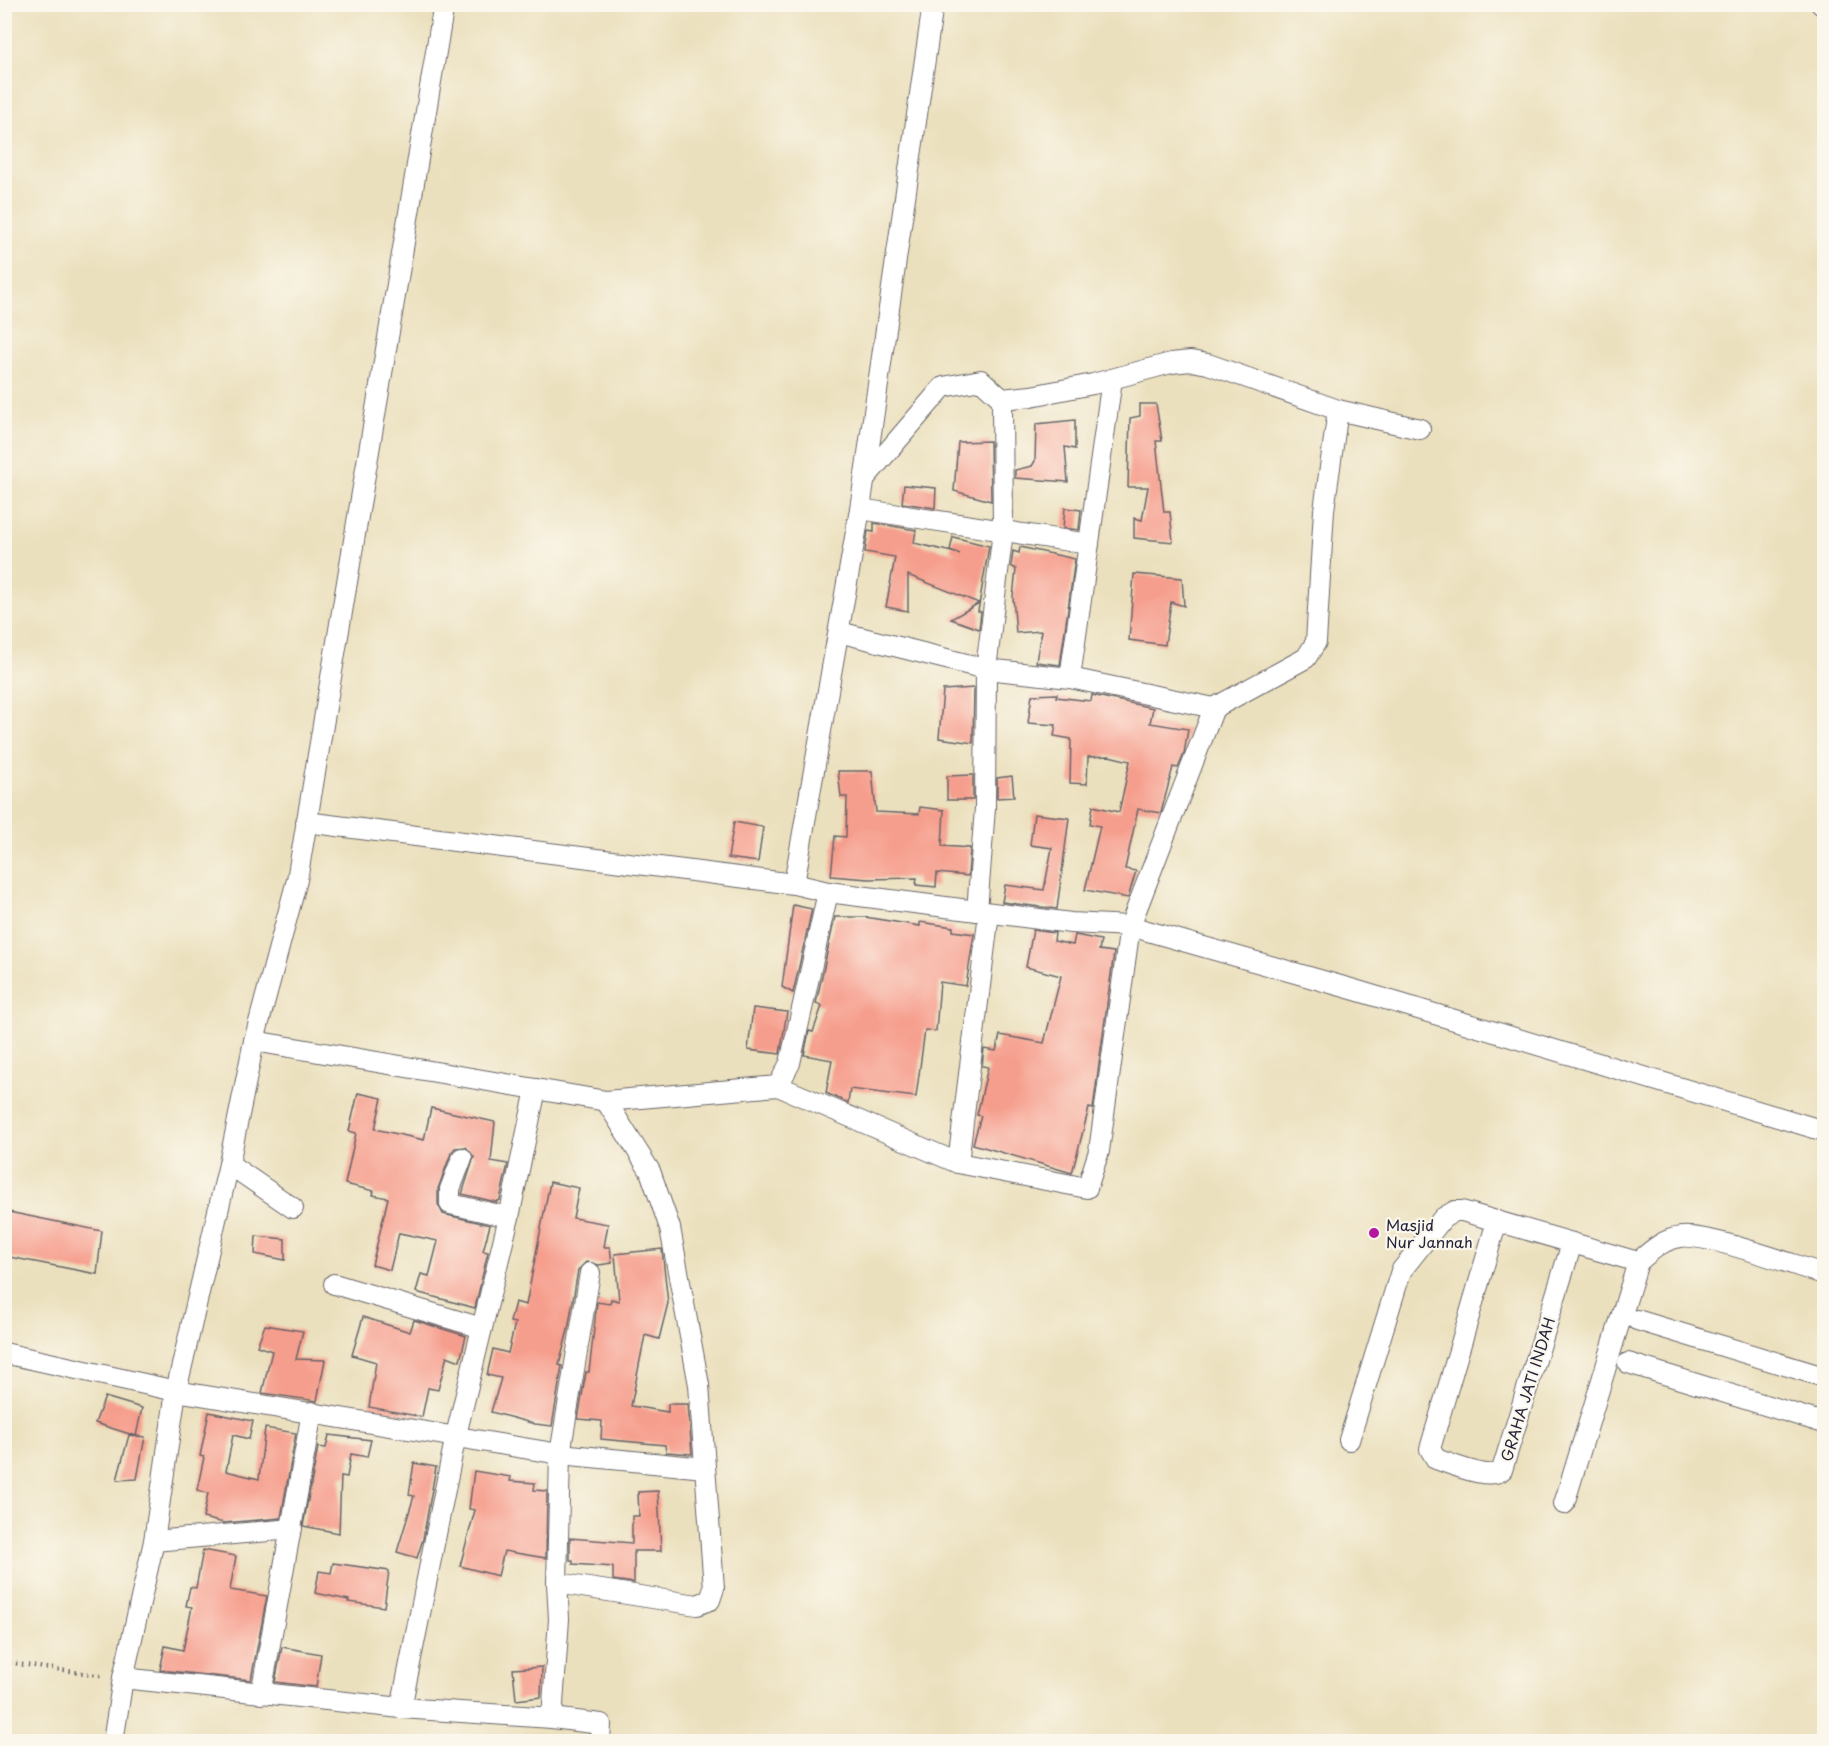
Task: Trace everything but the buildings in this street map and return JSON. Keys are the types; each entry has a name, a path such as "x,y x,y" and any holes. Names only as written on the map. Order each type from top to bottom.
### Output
{"street":[{"path":"113,1742 123,1678 154,1541 176,1390 229,1164 254,1041 297,880 444,4"},
{"path":"794,884 865,478 933,4"},
{"path":"1002,399 1031,396 1112,379 1172,363 1208,364 1338,410 1420,429"},
{"path":"1070,678 1112,379"},
{"path":"865,478 943,387 981,380 1002,399 1003,531 986,669 983,912 958,1163"},
{"path":"839,633 986,669 1070,678 1214,708 1306,658 1316,642 1324,510 1338,410"},
{"path":"860,509 1089,544"},
{"path":"254,1041 606,1101 778,1086 958,1163 1087,1188 1099,1151 1130,926 1214,708"},
{"path":"306,822 794,884 828,892 983,912 1071,923 1130,926 1355,990 1824,1131"},
{"path":"778,1086 790,1063 828,892"},
{"path":"401,1708 456,1435 509,1217 536,1089"},
{"path":"557,1583 697,1605 710,1600 714,1588 699,1385 670,1228 650,1171 606,1101"},
{"path":"462,1158 450,1189 450,1204 509,1217"},
{"path":"229,1164 293,1208"},
{"path":"1349,1440 1401,1271 1448,1214 1462,1211 1638,1262"},
{"name":"GRAHA JATI INDAH","path":"1497,1221 1430,1449 1436,1459 1488,1474 1502,1470 1572,1243"},
{"path":"1564,1503 1638,1262 1659,1244 1682,1236 1703,1238 1824,1274"},
{"path":"552,1718 559,1619 557,1583 560,1454 590,1273"},
{"path":"334,1284 482,1328"},
{"path":"1637,1320 1824,1377"},
{"path":"4,1353 176,1390 560,1454 705,1468"},
{"path":"1628,1363 1824,1423"},
{"path":"261,1694 312,1412"},
{"path":"154,1541 292,1529"},
{"path":"123,1678 401,1708 552,1718 601,1724 600,1737"}],"path":[{"path":"4,1662 123,1678"}],"place":[{"name":"Masjid Nur Jannah","path":"1374,1233"}]}
